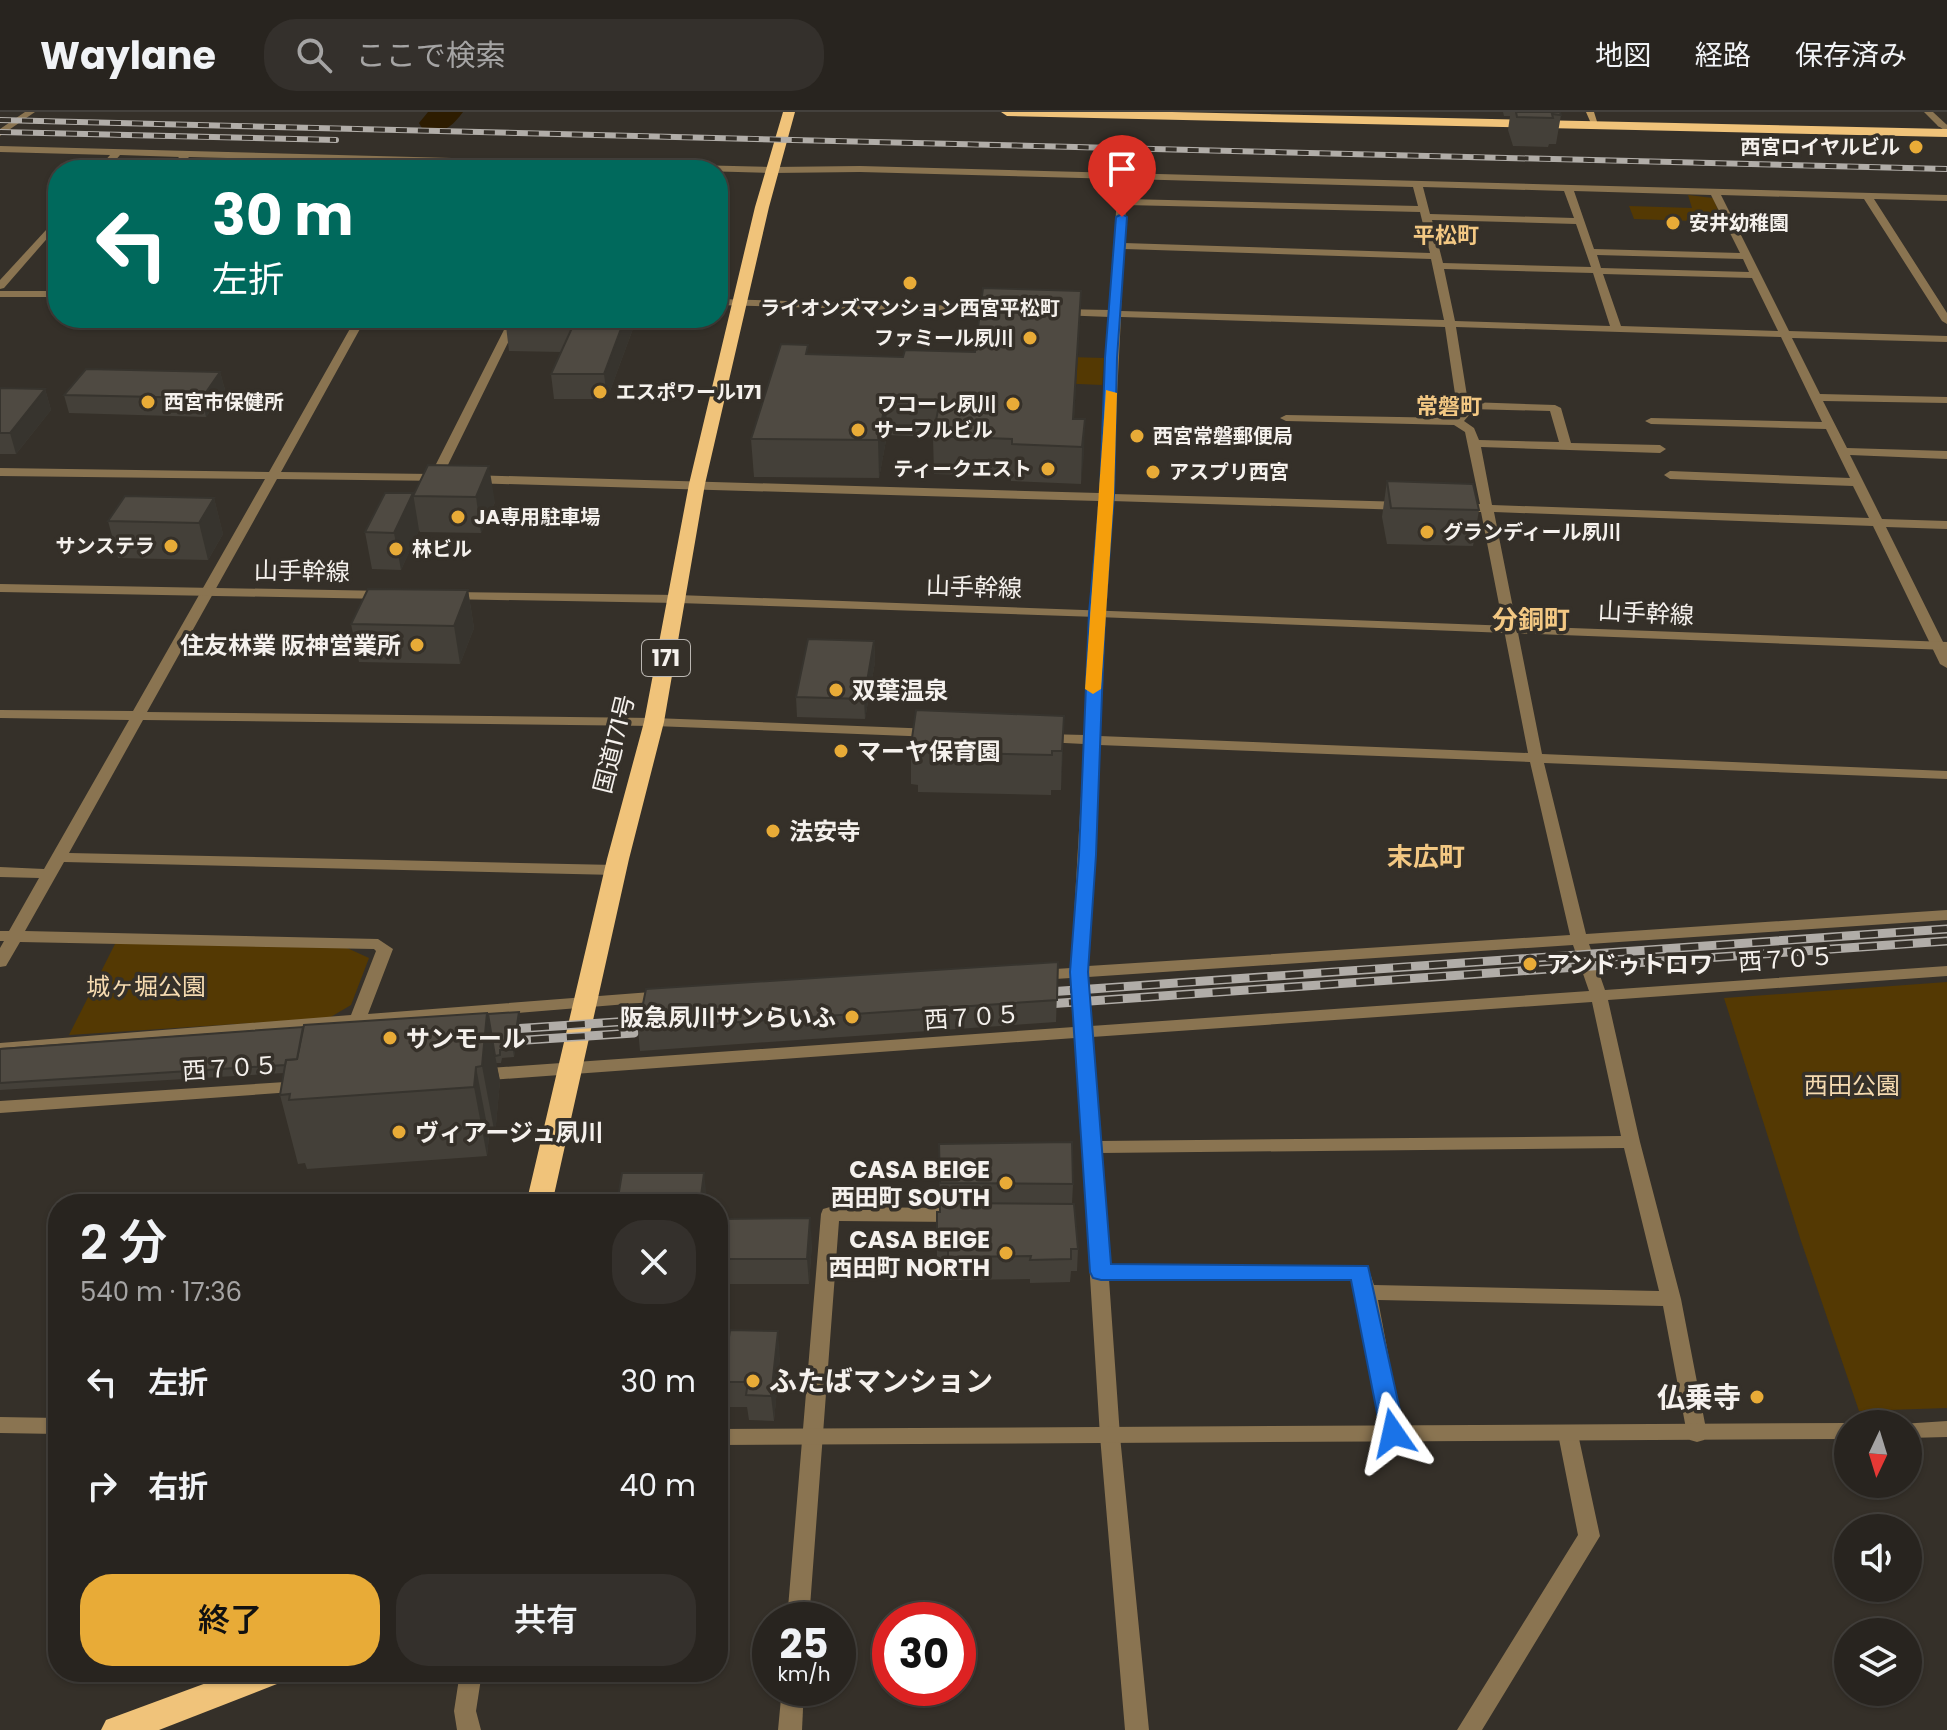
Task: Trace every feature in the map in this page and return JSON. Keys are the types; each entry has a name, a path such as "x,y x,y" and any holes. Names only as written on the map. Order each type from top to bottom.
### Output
{"highway":[{"name":"国道171号","path":"541,1194 616,870 654,722 697,484 789,112"},
{"path":"1007,112 1593,118"},
{"path":"1417,112 1946,128"},
{"path":"117,1730 247,1682"}],"street":[{"path":"0,133 31,112"},
{"path":"1928,112 1946,128"},
{"path":"0,149 359,160"},
{"path":"111,160 117,153"},
{"path":"181,160 186,155"},
{"path":"728,170 860,169 1123,175 1947,198"},
{"path":"1123,175 1124,202 1114,314 1107,495 1097,613 1079,972 1093,1147 1090,1216 1101,1272 1110,1436 1137,1730"},
{"path":"1417,183 1437,261 1464,405 1464,414 1457,422"},
{"path":"1568,187 1617,329"},
{"path":"1715,192 1857,482 1942,646 1947,664"},
{"path":"1867,196 1947,321"},
{"path":"1124,202 1579,221"},
{"path":"0,286 48,231"},
{"path":"1119,246 1756,275"},
{"path":"1589,252 1747,256"},
{"path":"0,294 48,294"},
{"path":"728,302 1007,311"},
{"path":"1053,312 1947,339"},
{"path":"0,962 8,936 59,857 355,328"},
{"path":"435,478 510,328"},
{"path":"1816,397 1947,400"},
{"path":"1464,405 1555,408 1566,446"},
{"path":"1286,418 1457,422 1470,430 1536,758 1579,938 1599,997 1631,1142 1671,1299 1697,1434"},
{"path":"1651,421 1830,426"},
{"path":"1474,443 1660,449"},
{"path":"1842,451 1947,455"},
{"path":"0,472 697,484 1423,506"},
{"path":"1670,475 1857,482"},
{"path":"1439,507 1947,525"},
{"name":"山手幹線","path":"0,588 395,595"},
{"name":"山手幹線","path":"426,596 678,599 1942,646"},
{"path":"0,714 654,722 951,734"},
{"path":"1029,737 1947,775"},
{"path":"59,857 616,870"},
{"path":"0,872 48,874"},
{"path":"1015,976 1947,915"},
{"path":"8,936 378,944 385,949 358,1019"},
{"name":"西７０５","path":"461,1076 1947,971"},
{"path":"0,1049 586,1000 681,995"},
{"name":"西７０５","path":"0,1107 323,1085"},
{"path":"1093,1147 1631,1142"},
{"path":"799,1602 830,1214 972,1216"},
{"path":"1101,1272 1361,1272 1393,1433"},
{"path":"1367,1292 1671,1299"},
{"path":"0,1425 48,1426"},
{"path":"1922,1430 1947,1429"},
{"path":"728,1437 1834,1431"},
{"path":"1469,1730 1589,1536 1568,1434"},
{"path":"469,1682 465,1711 469,1730"},
{"path":"790,1730 792,1706"}],"green space":[{"path":"1688,195 1713,198 1723,222 1634,219 1629,206 1692,208"},
{"path":"1034,356 1104,358 1102,385 1031,382"},
{"name":"城ヶ堀公園","path":"116,942 347,948 369,958 351,1005 329,1018 69,1035"},
{"name":"西田公園","path":"1947,982 1947,1408 1859,1410 1724,998"}],"building":[{"path":"1516,112 1560,112 1561,115 1552,114 1553,118 1517,117"},
{"path":"983,288 1081,291 1073,419 1085,419 1082,447 1012,444 1012,439 933,436 940,400 886,399 878,440 751,439 781,344 808,345 806,354 903,357 905,350 975,352"},
{"path":"572,328 621,328 604,374 551,374"},
{"path":"86,369 220,372 202,398 64,395"},
{"path":"0,388 45,389 10,433 0,433"},
{"path":"428,465 489,466 476,497 413,496"},
{"path":"1387,481 1473,484 1479,510 1391,508"},
{"path":"385,493 413,493 394,533 365,532"},
{"path":"125,496 214,498 199,523 108,521"},
{"path":"368,589 468,590 454,626 351,624"},
{"path":"808,639 874,641 864,699 796,697"},
{"path":"916,710 1064,716 1062,751 1052,751 1052,755 917,752 918,745 911,745"},
{"path":"1058,962 1057,1000 638,1029 646,989"},
{"path":"519,1012 513,1050 500,1050 500,1055 495,1056 488,1014"},
{"path":"487,1013 482,1066 476,1067 474,1087 289,1100 290,1094 280,1095 286,1060 297,1059 304,1025"},
{"path":"303,1027 297,1059 286,1060 285,1065 0,1083 0,1049"},
{"path":"1072,1142 1073,1184 940,1183 939,1144"},
{"path":"622,1173 704,1173 701,1194 619,1194"},
{"path":"940,1203 1074,1204 1078,1249 1071,1249 1071,1259 948,1257 948,1249 937,1249 937,1212 940,1212"},
{"path":"810,1218 807,1259 728,1259 728,1219"},
{"path":"730,1330 778,1331 771,1396 746,1395 748,1382 728,1382"}],"waterway":[{"path":"435,123 447,112"}],"railway":[{"path":"0,120 1947,169"},
{"path":"0,132 336,140"},
{"path":"1034,993 1947,929"},
{"path":"1033,1005 1947,941"},
{"path":"495,1030 662,1019"},
{"path":"495,1042 634,1033"}],"slow traffic":[{"path":"1093,689 1107,495 1110,393"}],"place":[{"name":"西宮ロイヤルビル","path":"1916,147"},
{"name":"安井幼稚園","path":"1673,223"},
{"name":"ライオンズマンション西宮平松町","path":"910,283"},
{"name":"ファミール夙川","path":"1030,338"},
{"name":"エスポワール171","path":"600,392"},
{"name":"西宮市保健所","path":"148,402"},
{"name":"ワコーレ夙川","path":"1013,404"},
{"name":"サーフルビル","path":"858,430"},
{"name":"西宮常磐郵便局","path":"1137,436"},
{"name":"ティークエスト","path":"1048,469"},
{"name":"アスプリ西宮","path":"1153,472"},
{"name":"JA専用駐車場","path":"458,517"},
{"name":"グランディール夙川","path":"1427,532"},
{"name":"サンステラ","path":"171,546"},
{"name":"林ビル","path":"396,549"},
{"name":"住友林業 阪神営業所","path":"417,645"},
{"name":"双葉温泉","path":"836,690"},
{"name":"マーヤ保育園","path":"841,751"},
{"name":"法安寺","path":"773,831"},
{"name":"アンドゥトロワ","path":"1530,964"},
{"name":"阪急夙川サンらいふ","path":"852,1017"},
{"name":"サンモール","path":"390,1038"},
{"name":"ヴィアージュ夙川","path":"399,1132"},
{"name":"CASA BEIGE 西田町 SOUTH","path":"1006,1183"},
{"name":"CASA BEIGE 西田町 NORTH","path":"1006,1253"},
{"name":"ふたばマンション","path":"753,1381"},
{"name":"仏乗寺","path":"1757,1397"}],"district":[{"name":"平松町","path":"1446,235"},
{"name":"常磐町","path":"1449,406"},
{"name":"分銅町","path":"1531,620"},
{"name":"末広町","path":"1426,857"}],"route":[{"path":"1122,217 1111,358 1107,495 1097,613 1079,972 1101,1272 1361,1272 1393,1433"}]}
